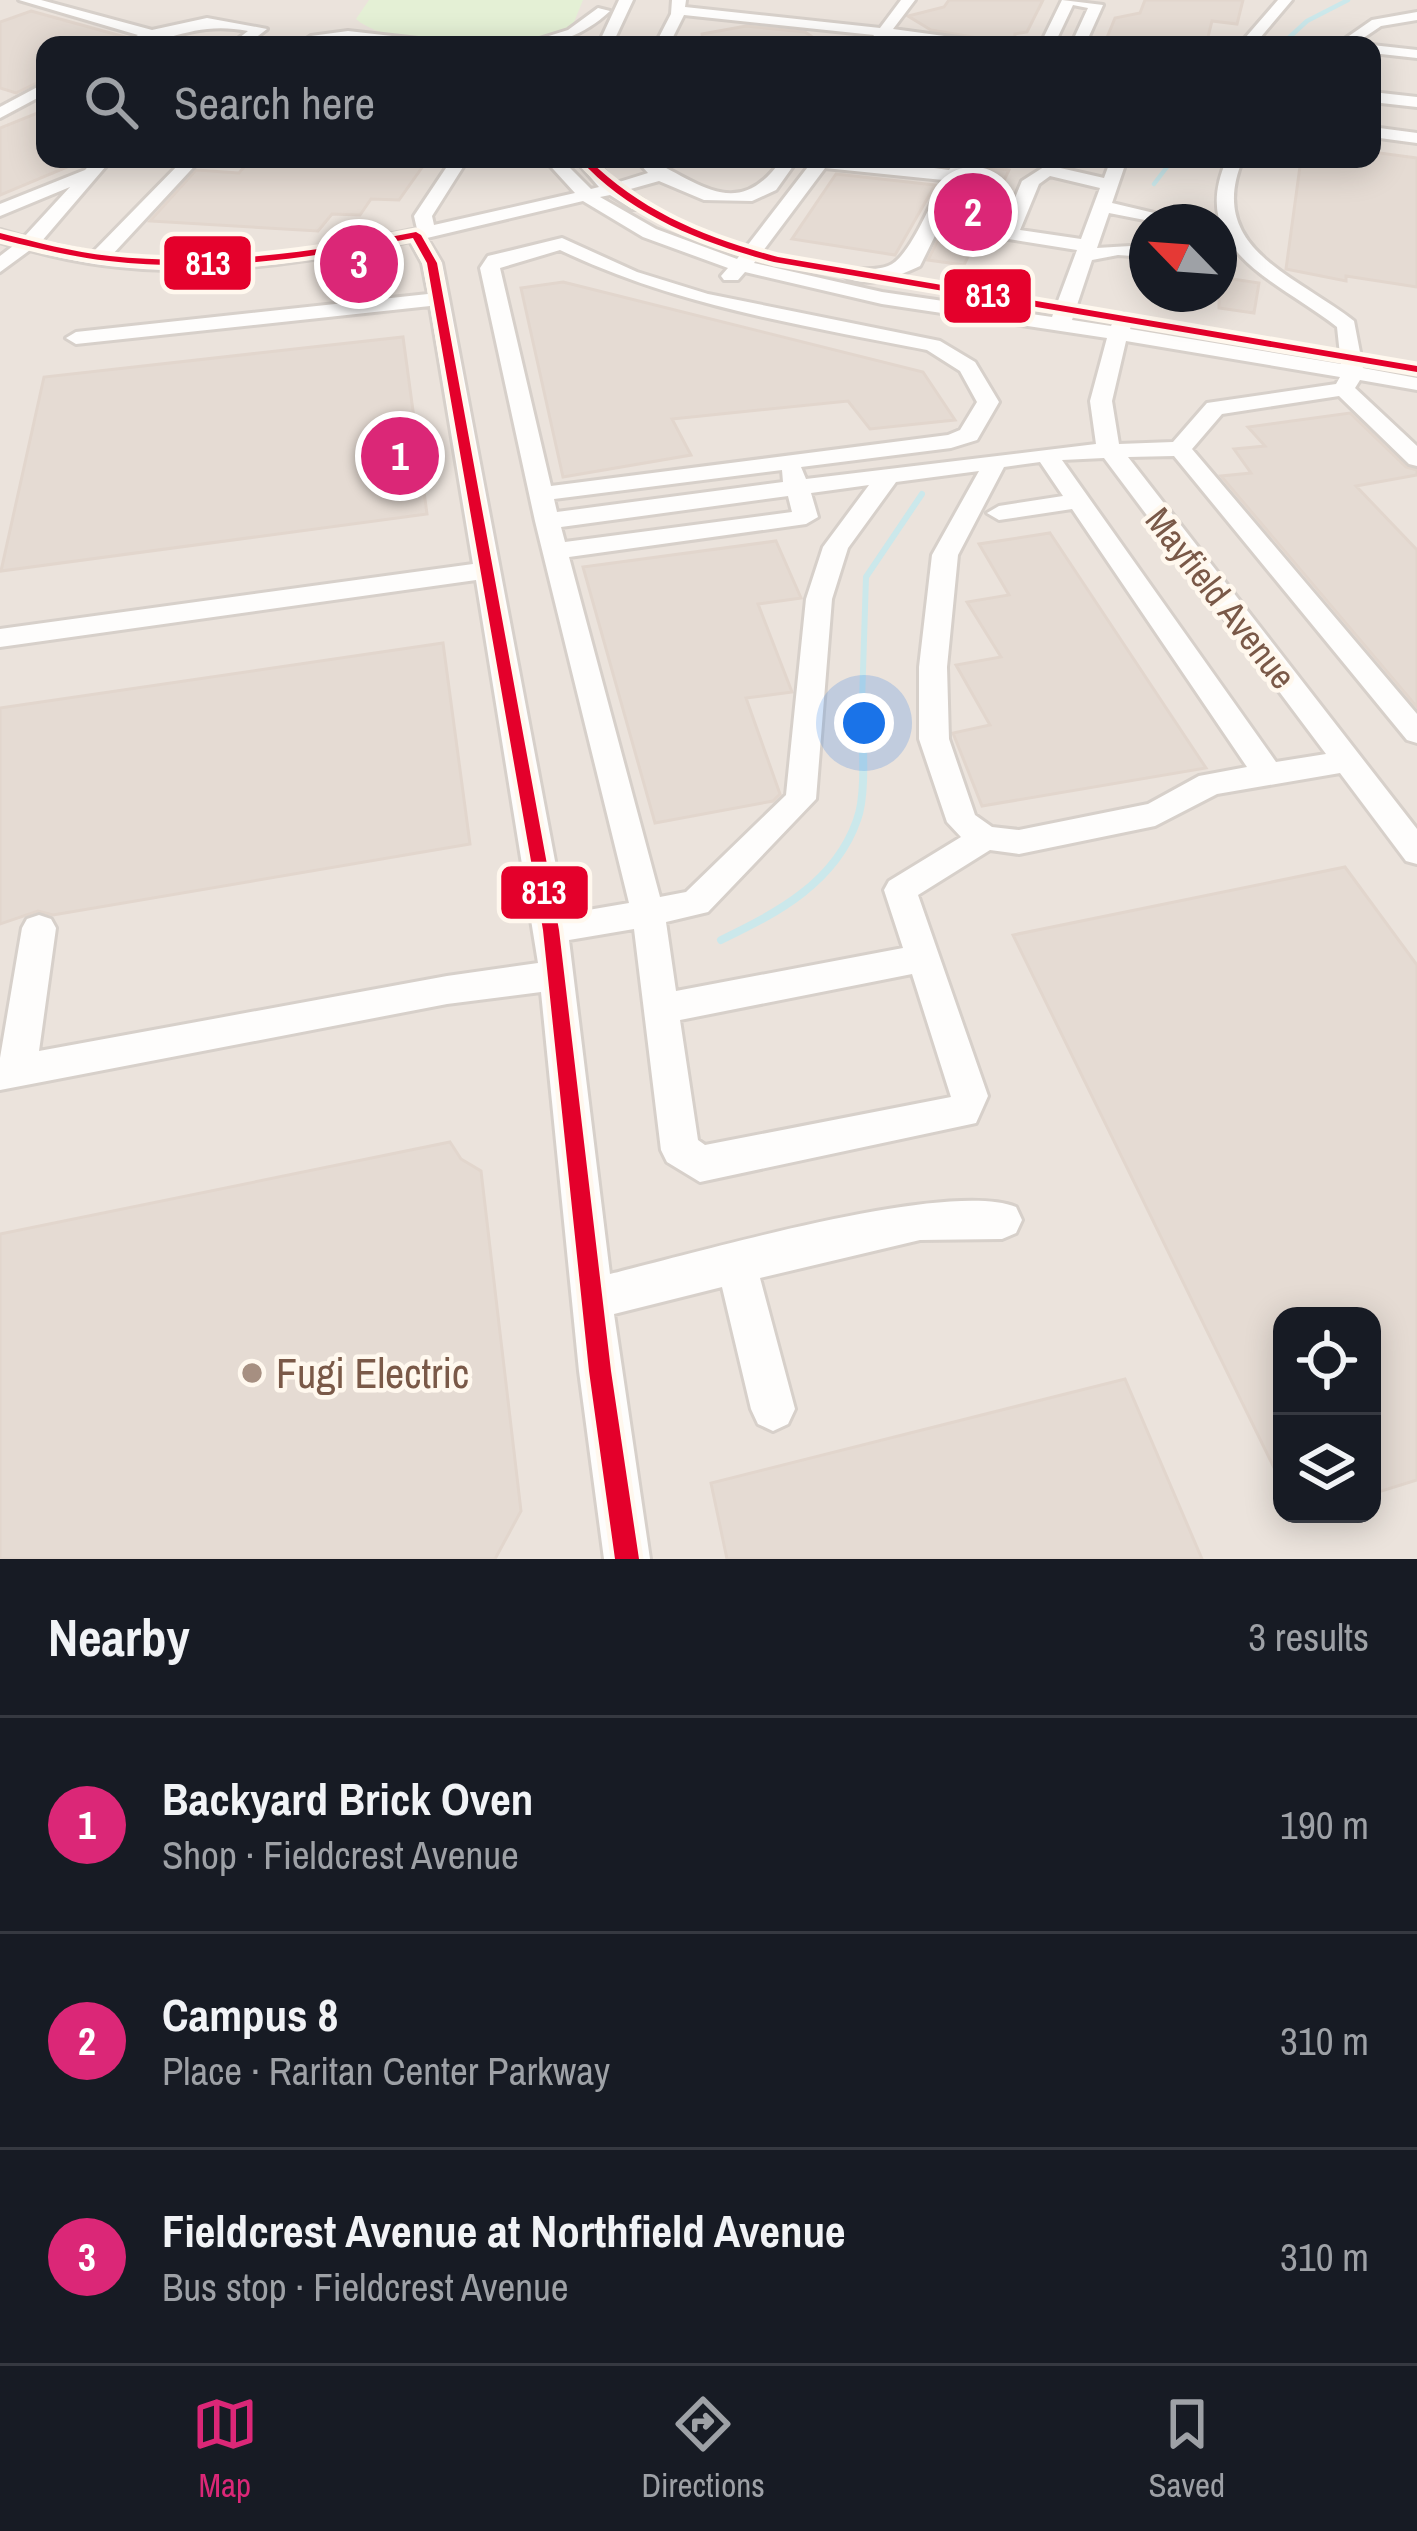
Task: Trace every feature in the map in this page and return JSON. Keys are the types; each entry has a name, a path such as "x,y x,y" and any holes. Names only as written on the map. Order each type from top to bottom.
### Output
{"street":[{"path":"609,36 626,0"},
{"path":"881,36 908,0"},
{"path":"1254,36 1285,0"},
{"path":"21,1 153,35 221,19 260,29 250,36"},
{"path":"1052,36 1069,1 1096,5 1082,36"},
{"path":"666,36 679,5 867,36"},
{"path":"563,36 604,6"},
{"path":"588,36 604,6"},
{"path":"1357,36 1377,23 1417,16"},
{"path":"322,36 353,36"},
{"path":"1381,50 1417,54"},
{"path":"0,112 36,93"},
{"path":"1381,98 1417,102"},
{"path":"1381,133 1417,138"},
{"path":"0,211 92,168"},
{"path":"0,266 26,245 95,168"},
{"path":"95,261 184,168"},
{"path":"454,168 423,215 421,234 439,298 558,975 592,1299 627,1559"},
{"path":"560,168 585,194 665,239 847,289 1063,317"},
{"path":"592,168 611,188 748,260 852,275 1349,373 1417,459"},
{"path":"653,168 703,194 744,196 766,189 783,168"},
{"path":"704,299 748,260 816,168"},
{"path":"852,275 887,274 910,265 959,168"},
{"path":"1040,168 1009,234 1085,251 1129,250"},
{"path":"1056,168 1108,184"},
{"path":"1063,317 1115,168"},
{"path":"1232,168 1223,196 1237,241 1284,282 1347,325 1352,337 1349,373"},
{"path":"0,236 95,261 177,267 260,264 421,234 660,175"},
{"path":"1100,206 1129,212"},
{"path":"541,494 951,441 970,435 988,401 978,377 957,354 704,299 630,276 562,244 495,260 490,268 541,494 648,913 680,1150 700,1164 963,1112 970,1096 900,890 985,838"},
{"path":"76,338 439,298"},
{"name":"Mayfield Avenue","path":"1120,327 1099,404 1100,424 1110,450 1417,853"},
{"path":"548,521 1046,454 1180,449 1215,408 1349,373 1417,369"},
{"path":"1388,371 1417,384"},
{"path":"1388,371 1390,387 1417,409"},
{"path":"1180,449 1417,733"},
{"path":"1046,454 1268,774"},
{"path":"555,551 806,517 788,460"},
{"path":"996,461 945,555 933,667 934,739 962,822 985,838 1019,842 1155,814 1210,784 1347,761"},
{"path":"551,930 697,903 801,799 819,598 836,547 890,475"},
{"path":"999,513 1078,501"},
{"path":"0,638 488,570"},
{"path":"39,928 9,1072 447,990 558,975"},
{"path":"662,1009 923,958"},
{"path":"592,1299 920,1221 1002,1220"},
{"path":"736,1264 772,1409"}],"shaded area":[{"path":"0,0 1417,0 1417,1559 0,1559"}],"green space":[{"path":"369,0 583,0 572,27 540,36 394,36 356,19"}],"building":[{"path":"949,0 1043,0 1027,32 1015,36 931,30 908,16 944,7"},
{"path":"1145,0 1243,0 1237,24 1212,21 1208,36 1108,36 1115,18 1140,13"},
{"path":"31,11 121,36 36,36 36,83 16,93 0,88 0,22"},
{"path":"746,26 811,36 702,36"},
{"path":"36,114 36,168 65,168 0,195 0,128"},
{"path":"1381,153 1417,158 1417,287 1346,276 1346,281 1286,269 1300,168 1381,168"},
{"path":"243,168 422,168 399,200 371,199 360,215 332,214 318,231 150,221 196,170 239,173"},
{"path":"974,168 1009,170 964,265 928,260"},
{"path":"836,174 935,185 895,255 792,239"},
{"path":"1237,280 1259,283 1254,313 1237,311"},
{"path":"563,282 923,372 955,420 870,429 848,401 672,419 691,455 563,477 521,288"},
{"path":"403,337 427,514 1,571 44,377"},
{"path":"1350,413 1406,467 1417,470 1417,475 1356,486 1417,550 1417,707 1221,476 1251,473 1234,449 1265,446 1248,427"},
{"path":"1050,533 1206,768 982,806 953,733 990,725 956,665 1001,657 967,602 1009,595 979,544"},
{"path":"776,541 801,598 758,604 792,692 746,698 780,794 773,801 655,823 583,567"},
{"path":"443,643 470,844 53,915 38,911 0,924 0,708"},
{"path":"1345,867 1417,965 1417,1480 1381,1491 1381,1307 1273,1307 1273,1466 1013,935"},
{"name":"Fugi Electric","path":"450,1142 461,1159 481,1171 521,1511 495,1559 0,1559 0,1234"},
{"path":"1125,1379 1202,1559 727,1559 711,1483"}],"waterway":[{"path":"1291,36 1307,21 1348,0"},
{"path":"1154,184 1166,168"},
{"path":"862,701 866,577 922,494"},
{"path":"721,940 802,894 847,842 862,794 862,701"}],"transit line":[{"name":"813","path":"592,168 625,196 672,224 777,260 1417,369"},
{"name":"813","path":"416,235 432,263 551,930 600,1371 627,1559"},
{"name":"813","path":"0,236 106,258 208,263 310,254 416,235"}],"place":[{"name":"Campus 8","path":"973,212"},
{"name":"Fieldcrest Avenue at Northfield Avenue","path":"359,264"},
{"name":"Backyard Brick Oven","path":"400,456"},
{"name":"Fugi Electric","path":"252,1373"}]}
